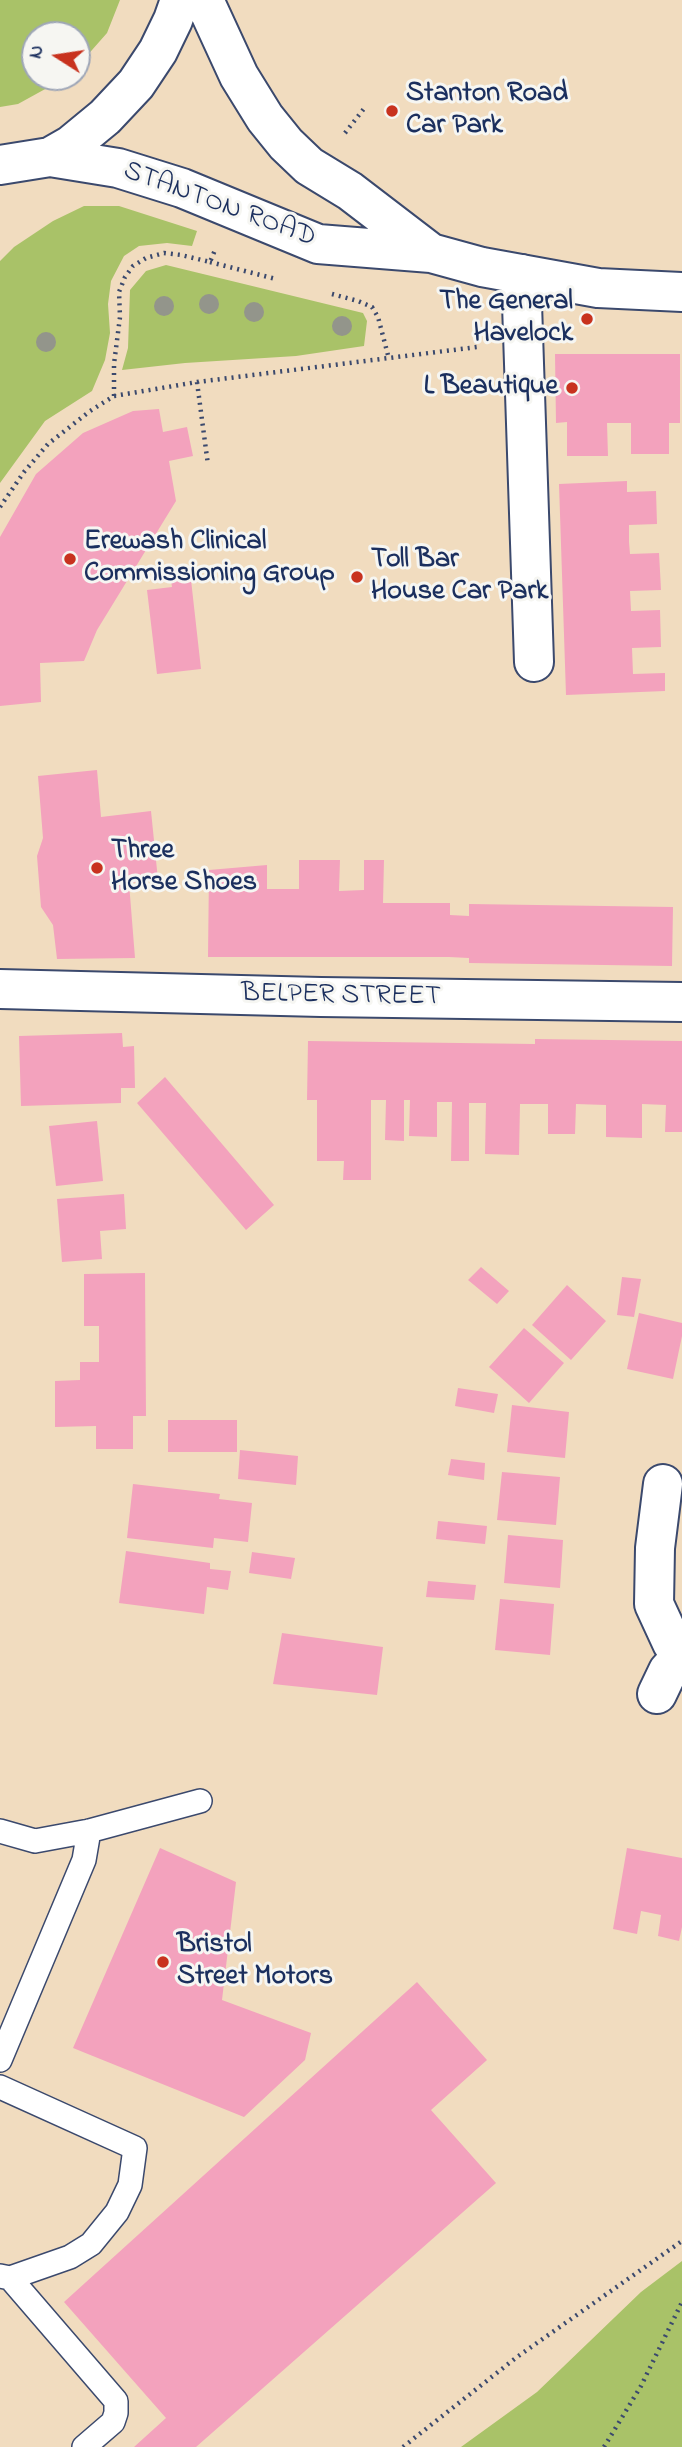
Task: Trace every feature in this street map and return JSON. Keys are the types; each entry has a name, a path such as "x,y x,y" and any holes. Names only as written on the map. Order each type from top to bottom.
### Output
{"street":[{"path":"0,165 50,157 71,145 105,117 136,84 158,51 180,0"},
{"name":"STANTON ROAD","path":"204,0 250,96 286,144 309,166 351,191 431,253"},
{"name":"STANTON ROAD","path":"50,157 118,169 182,188 318,244 431,253 521,275 598,288 682,292"},
{"path":"521,275 534,662"},
{"name":"BELPER STREET","path":"0,989 682,1002"},
{"path":"657,1694 668,1671 681,1657 654,1604 655,1548 663,1484"}],"lane":[{"path":"0,1831 35,1841 89,1831 200,1801"},
{"path":"0,2060 84,1860 89,1831"},
{"path":"0,2087 135,2148 130,2185 117,2212 91,2244 70,2257 5,2277 116,2401 117,2413 113,2422 84,2447"}],"path":[{"path":"309,166 328,139 336,145 366,106"},
{"path":"210,262 232,210"},
{"path":"114,396 114,364 120,317 119,292 125,276 133,266 146,258 164,253 277,280"},
{"path":"331,294 372,307 378,317 389,359"},
{"path":"0,507 24,472 48,444 114,396 197,382 489,346"},
{"path":"197,382 208,465"},
{"path":"404,2447 517,2357 682,2241"},
{"path":"604,2447 641,2386 682,2302"}],"green space":[{"path":"0,0 120,0 107,33 91,51 91,21 21,21 21,91 42,91 18,104 0,107"},
{"path":"84,206 119,206 197,231 192,246 167,243 139,246 124,256 111,281 108,304 110,333 105,360 92,391 45,421 0,483 0,261 14,247 53,221"},
{"path":"166,265 363,313 367,321 364,346 296,356 122,370 128,348 130,290 146,271"},
{"path":"682,2261 682,2447 461,2447 537,2392 641,2292"}],"building":[{"path":"555,354 680,354 680,423 669,423 669,454 631,454 631,423 607,423 608,456 567,456 567,422 556,423"},
{"name":"Erewash Clinical Commissioning Group","path":"159,409 163,432 187,427 193,456 169,461 176,501 97,630 84,661 40,663 41,702 0,706 0,537 36,474 83,433 133,411"},
{"path":"627,481 627,492 656,491 657,524 629,525 629,542 630,554 659,553 661,590 630,591 631,611 660,610 661,647 632,648 633,674 665,673 665,691 566,695 559,484"},
{"path":"190,571 201,669 157,674 147,590 172,587 170,573"},
{"name":"Three Horse Shoes","path":"97,770 101,817 151,811 158,880 129,883 135,958 57,959 53,925 41,907 37,856 43,838 38,776"},
{"path":"299,860 340,860 339,891 364,890 364,860 384,860 383,903 450,903 450,915 469,916 469,904 673,907 672,966 469,963 469,958 449,957 208,957 209,870 267,865 267,889 299,889"},
{"path":"122,1033 123,1047 134,1046 135,1088 121,1088 121,1103 21,1106 19,1036"},
{"path":"535,1039 682,1041 682,1132 665,1132 666,1105 642,1104 642,1138 606,1137 606,1105 576,1104 575,1134 548,1134 548,1104 520,1104 519,1155 485,1154 486,1103 469,1103 469,1161 451,1161 452,1102 437,1102 437,1137 409,1136 410,1100 404,1100 404,1141 385,1140 386,1100 371,1100 371,1180 343,1180 344,1161 317,1161 317,1100 307,1100 308,1041 535,1044"},
{"path":"165,1077 274,1205 246,1230 137,1103"},
{"path":"97,1121 103,1181 56,1186 49,1126"},
{"path":"124,1194 126,1229 100,1231 102,1259 62,1262 57,1199"},
{"path":"481,1267 509,1291 497,1304 468,1280"},
{"path":"145,1273 146,1416 133,1416 133,1449 96,1449 96,1426 55,1427 55,1381 80,1380 80,1362 99,1362 99,1326 84,1326 84,1274"},
{"path":"622,1277 641,1279 634,1317 617,1315"},
{"path":"567,1285 606,1321 571,1360 532,1325"},
{"path":"639,1313 682,1323 673,1379 627,1369"},
{"path":"524,1328 564,1363 529,1403 489,1367"},
{"path":"458,1388 498,1394 494,1413 455,1406"},
{"path":"512,1405 569,1412 565,1458 507,1452"},
{"path":"168,1420 237,1420 237,1452 168,1452"},
{"path":"240,1450 298,1456 296,1485 238,1479"},
{"path":"451,1459 485,1463 484,1480 448,1475"},
{"path":"502,1472 560,1477 556,1525 497,1520"},
{"path":"133,1484 220,1494 219,1499 252,1503 248,1542 214,1538 213,1548 127,1538"},
{"path":"438,1521 487,1526 485,1544 436,1539"},
{"path":"508,1535 563,1540 560,1588 504,1583"},
{"path":"126,1551 210,1563 210,1569 231,1571 228,1590 207,1587 204,1614 119,1603"},
{"path":"252,1552 295,1558 291,1579 249,1573"},
{"path":"428,1581 476,1585 474,1600 426,1597"},
{"path":"500,1599 554,1604 550,1655 495,1650"},
{"path":"282,1633 383,1647 377,1695 273,1684"},
{"path":"160,1848 236,1882 222,2000 311,2033 305,2060 244,2117 73,2048"},
{"path":"627,1848 682,1858 682,1927 679,1941 658,1936 661,1915 641,1911 637,1934 613,1929"},
{"path":"417,1982 487,2060 431,2110 496,2183 196,2447 134,2447 166,2418 64,2302"}],"place":[{"name":"Stanton Road Car Park","path":"392,111"},
{"name":"The General Havelock","path":"587,319"},
{"name":"L Beautique","path":"572,388"},
{"name":"Erewash Clinical Commissioning Group","path":"70,559"},
{"name":"Toll Bar House Car Park","path":"357,577"},
{"name":"Three Horse Shoes","path":"97,868"},
{"name":"Bristol Street Motors","path":"163,1962"}]}
